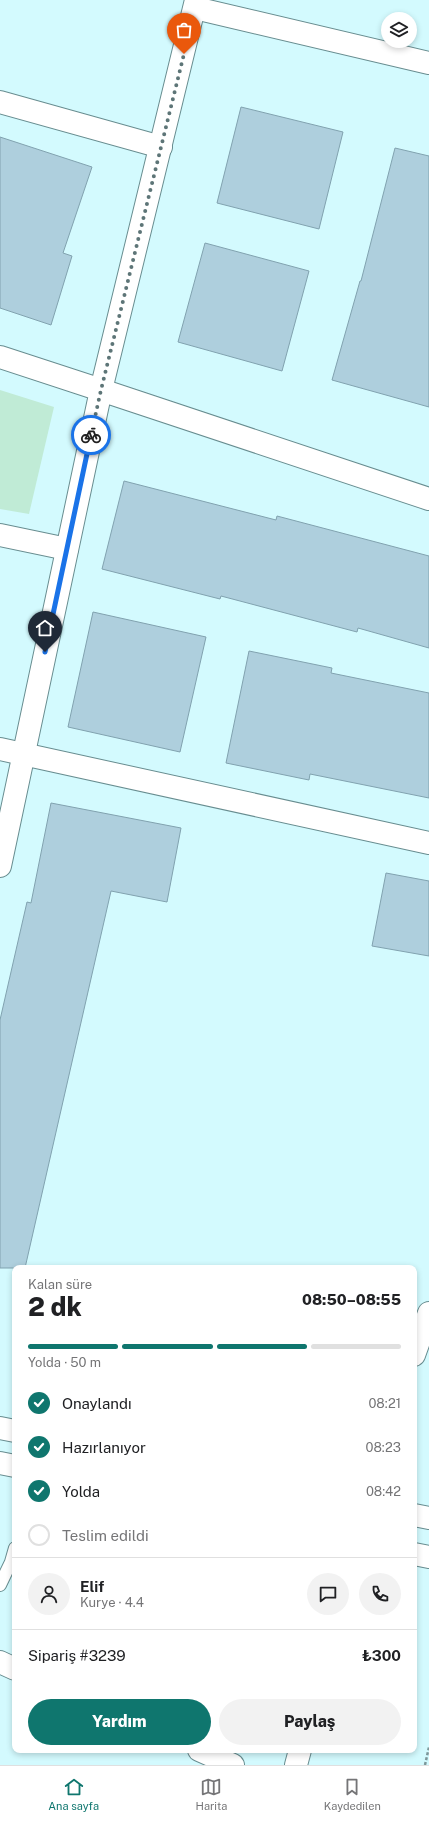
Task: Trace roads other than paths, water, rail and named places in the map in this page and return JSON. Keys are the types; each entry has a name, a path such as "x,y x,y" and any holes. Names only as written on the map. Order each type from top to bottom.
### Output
{"street":[{"path":"0,866 101,390 195,4 429,63"},
{"path":"0,102 161,146"},
{"path":"0,357 429,498"},
{"path":"0,535 67,549"},
{"path":"0,749 429,843"},
{"path":"417,1347 429,1313"},
{"path":"0,1428 12,1430"},
{"path":"0,1463 12,1465"},
{"path":"417,1515 429,1518"},
{"path":"417,1555 429,1557"},
{"path":"0,1662 12,1667"},
{"path":"206,1753 233,1765"},
{"path":"296,1765 299,1753"}],"lane":[{"path":"0,1585 12,1558"}]}
